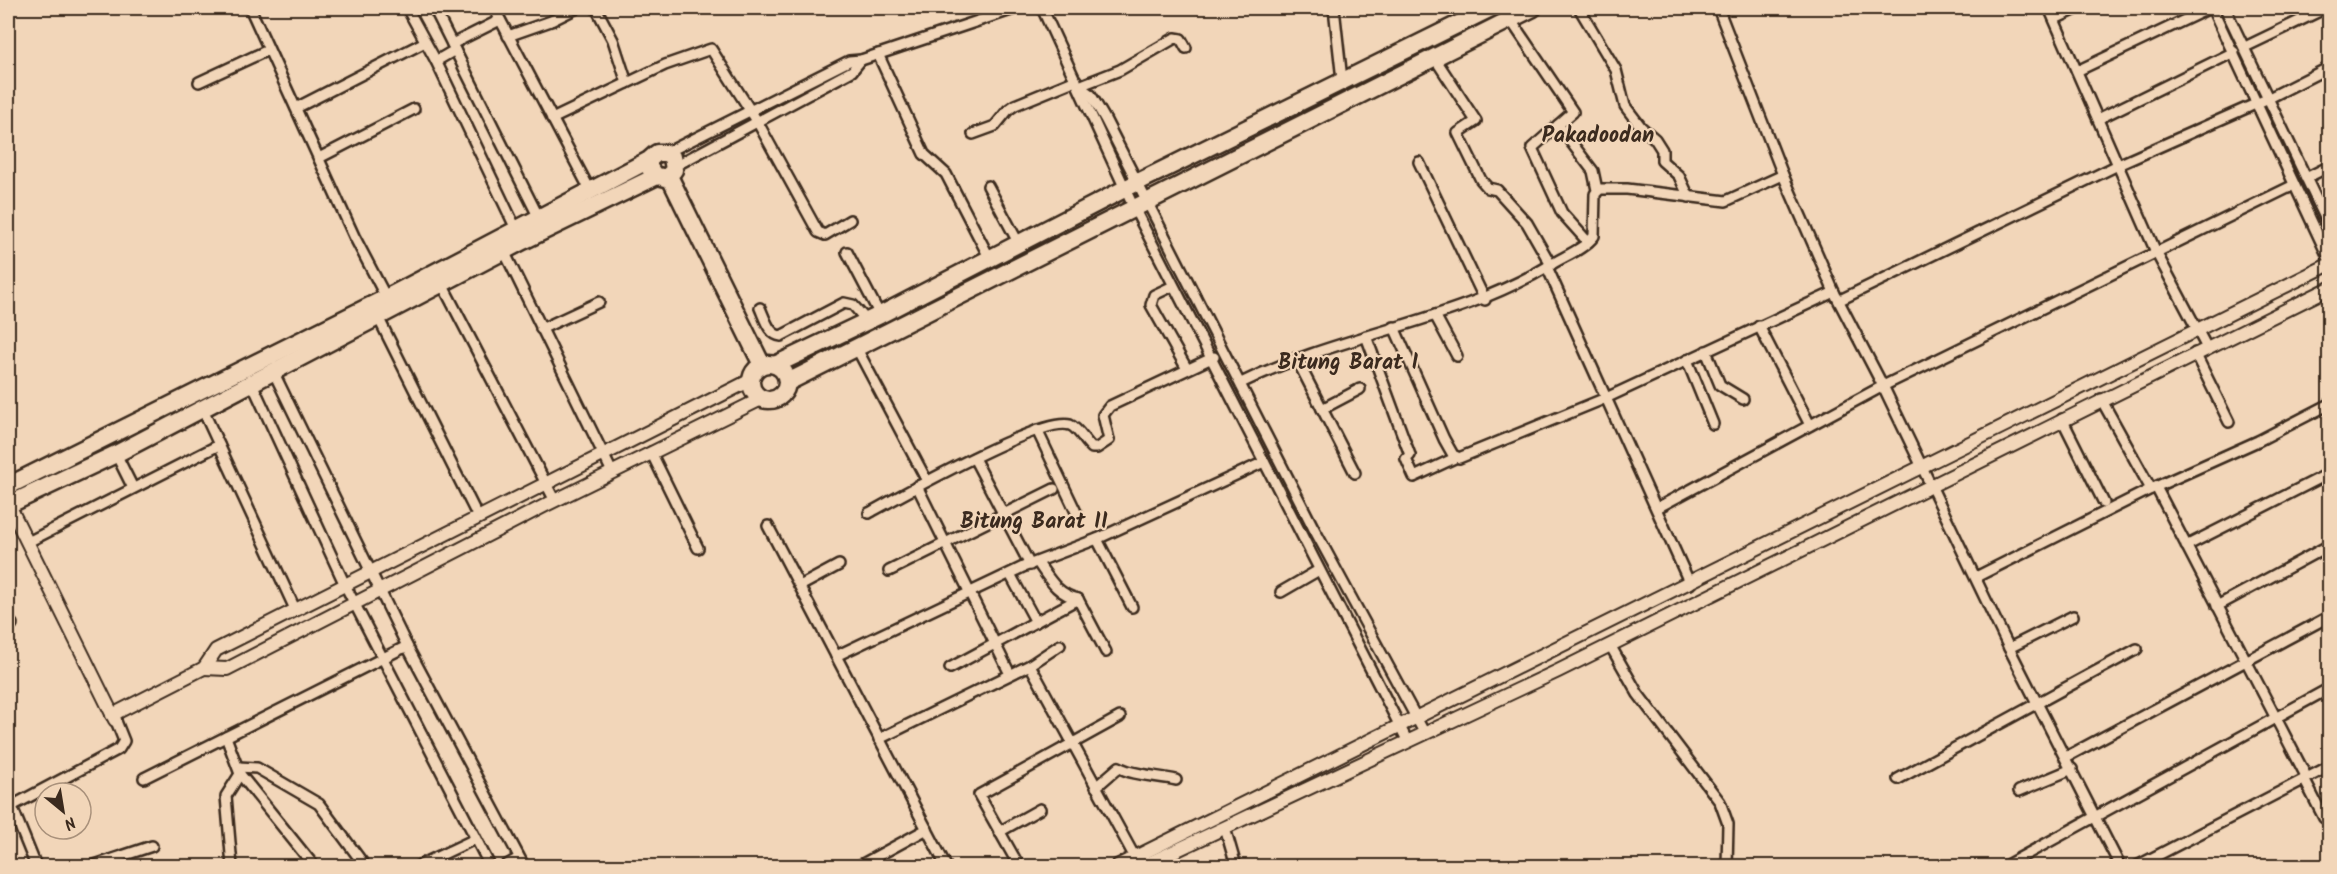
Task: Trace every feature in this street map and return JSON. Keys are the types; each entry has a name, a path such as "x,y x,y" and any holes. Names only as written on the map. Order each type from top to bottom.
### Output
{"highway":[{"path":"667,168 768,365 783,370 788,382 786,390 779,398 770,400 761,399 752,389 751,380 753,374 768,365 873,318 1131,185 1491,8"},
{"path":"788,382 1140,203 1533,8"},
{"path":"542,224 590,190 650,160 651,172 667,168"},
{"path":"8,504 116,454 274,372 381,307 520,235 667,168"},
{"path":"8,486 264,357 381,307 442,284 504,251 520,235"},
{"path":"971,269 981,285"}],"street":[{"path":"250,8 319,158 381,307 478,517"},
{"path":"407,8 436,61 520,235"},
{"path":"434,8 542,224"},
{"path":"494,8 590,190"},
{"path":"508,36 551,21 577,8"},
{"path":"596,8 613,40 627,83"},
{"path":"667,168 750,111 849,62 1017,8"},
{"path":"1042,8 1104,144 1131,185 1225,352 1313,527 1425,734"},
{"path":"1334,8 1342,80"},
{"path":"1579,8 1616,70 1625,106 1655,139 1662,150 1662,161 1679,176 1689,197"},
{"path":"1718,8 1783,175 1837,296 1883,386 2009,648 2096,814 2120,867"},
{"path":"2049,8 2156,252 2197,331 2201,351 2229,422"},
{"path":"2055,19 2079,8"},
{"path":"1139,864 1417,718 2197,331 2330,262 2234,52 2211,8 2077,71"},
{"path":"2225,8 2270,98 2330,228"},
{"path":"2245,47 2326,8"},
{"path":"1510,19 1573,112 1532,148 1562,213 1588,242"},
{"path":"436,61 453,47 500,20"},
{"path":"973,134 995,126 1015,105 1120,70 1175,38 1181,39 1186,48"},
{"path":"297,108 425,42"},
{"path":"552,119 691,54 711,49 757,121 820,234 825,235 850,220"},
{"path":"199,82 268,50"},
{"path":"2098,119 2234,52"},
{"path":"879,54 924,154 945,171 990,259"},
{"path":"1434,57 1476,121 1458,133 1481,180 1487,187 1497,190 1527,223 1549,266 1690,584"},
{"path":"667,168 852,71 861,60"},
{"path":"1366,336 1388,400 1407,442 1410,455 1406,459 1414,477 1606,398 1759,327 1837,296 2118,165 2270,98 2330,67"},
{"path":"1078,84 1091,95 1115,139 1131,185 1173,286 1408,742"},
{"path":"319,158 414,109"},
{"path":"1241,383 1296,358 1485,300 1588,242 1595,230 1594,202 1597,190 1593,171 1558,125"},
{"path":"1104,144 1115,139"},
{"path":"1419,162 1485,300"},
{"path":"2306,178 2330,166"},
{"path":"1597,190 1627,189 1720,201 1732,199 1783,175"},
{"path":"1657,508 1883,386 2294,185"},
{"path":"988,186 1019,244"},
{"path":"504,251 612,472"},
{"path":"847,252 873,318"},
{"path":"442,284 555,501"},
{"path":"1173,286 1154,295 1151,305 1187,369"},
{"path":"1117,867 1139,864 1225,828 1425,734 1610,645 2101,399 2330,288"},
{"path":"541,329 599,302"},
{"path":"760,308 773,334 777,336 844,303 853,305 873,318"},
{"path":"1436,315 1457,356"},
{"path":"1394,327 1444,439 1457,458"},
{"path":"1759,327 1810,425"},
{"path":"856,347 927,481"},
{"path":"1706,351 1720,385 1743,399"},
{"path":"869,513 927,481 1037,430 1067,424 1074,427 1092,448 1096,448 1109,440 1103,415 1110,406 1225,352"},
{"path":"264,357 274,372 407,646 521,862 505,867"},
{"path":"1296,358 1355,472"},
{"path":"1687,360 1713,424"},
{"path":"244,368 345,585 490,867"},
{"path":"114,718 204,668 216,650 751,380"},
{"path":"1322,408 1359,389"},
{"path":"204,668 227,669 651,452 761,399"},
{"path":"2101,399 2186,546 2247,661 2324,818"},
{"path":"2049,404 2104,502"},
{"path":"1976,577 2153,488 2258,441 2330,404"},
{"path":"202,408 295,609"},
{"path":"1037,430 1077,514"},
{"path":"28,542 219,445"},
{"path":"651,452 698,548"},
{"path":"116,454 133,488"},
{"path":"974,458 1034,564 1066,596 1078,599 1106,652"},
{"path":"836,656 1010,574 1097,539 1264,462"},
{"path":"2186,546 2330,473"},
{"path":"917,486 972,593 1008,670"},
{"path":"889,571 1054,489"},
{"path":"8,504 124,741 118,749 9,804 36,867"},
{"path":"768,526 946,867"},
{"path":"1300,534 1313,527"},
{"path":"1097,539 1132,607"},
{"path":"2217,606 2330,545"},
{"path":"800,586 839,565"},
{"path":"1281,592 1319,570"},
{"path":"1010,574 1036,622"},
{"path":"950,668 1078,599"},
{"path":"2009,648 2073,616"},
{"path":"2066,757 2330,616"},
{"path":"1348,626 1362,619"},
{"path":"879,739 1030,665 1060,645"},
{"path":"1610,645 1638,694 1720,802 1728,824 1727,867"},
{"path":"144,778 407,646"},
{"path":"1898,779 2137,649"},
{"path":"1030,665 1139,864"},
{"path":"2005,867 2096,814 2330,688"},
{"path":"1019,867 979,795 1120,717"},
{"path":"226,737 239,771 314,867"},
{"path":"2137,867 2330,766"},
{"path":"1096,787 1119,767 1128,774 1148,774 1176,780"},
{"path":"239,771 257,768 319,804 365,867"},
{"path":"2019,791 2072,769"},
{"path":"232,867 226,796 239,771"},
{"path":"999,832 1040,809"},
{"path":"1225,828 1236,867"},
{"path":"860,867 927,829"},
{"path":"417,867 475,839"},
{"path":"101,865 152,846"}],"district":[{"name":"Pakadoodan","path":"1598,136"},
{"name":"Bitung Barat I","path":"1348,363"},
{"name":"Bitung Barat II","path":"1034,522"}]}
